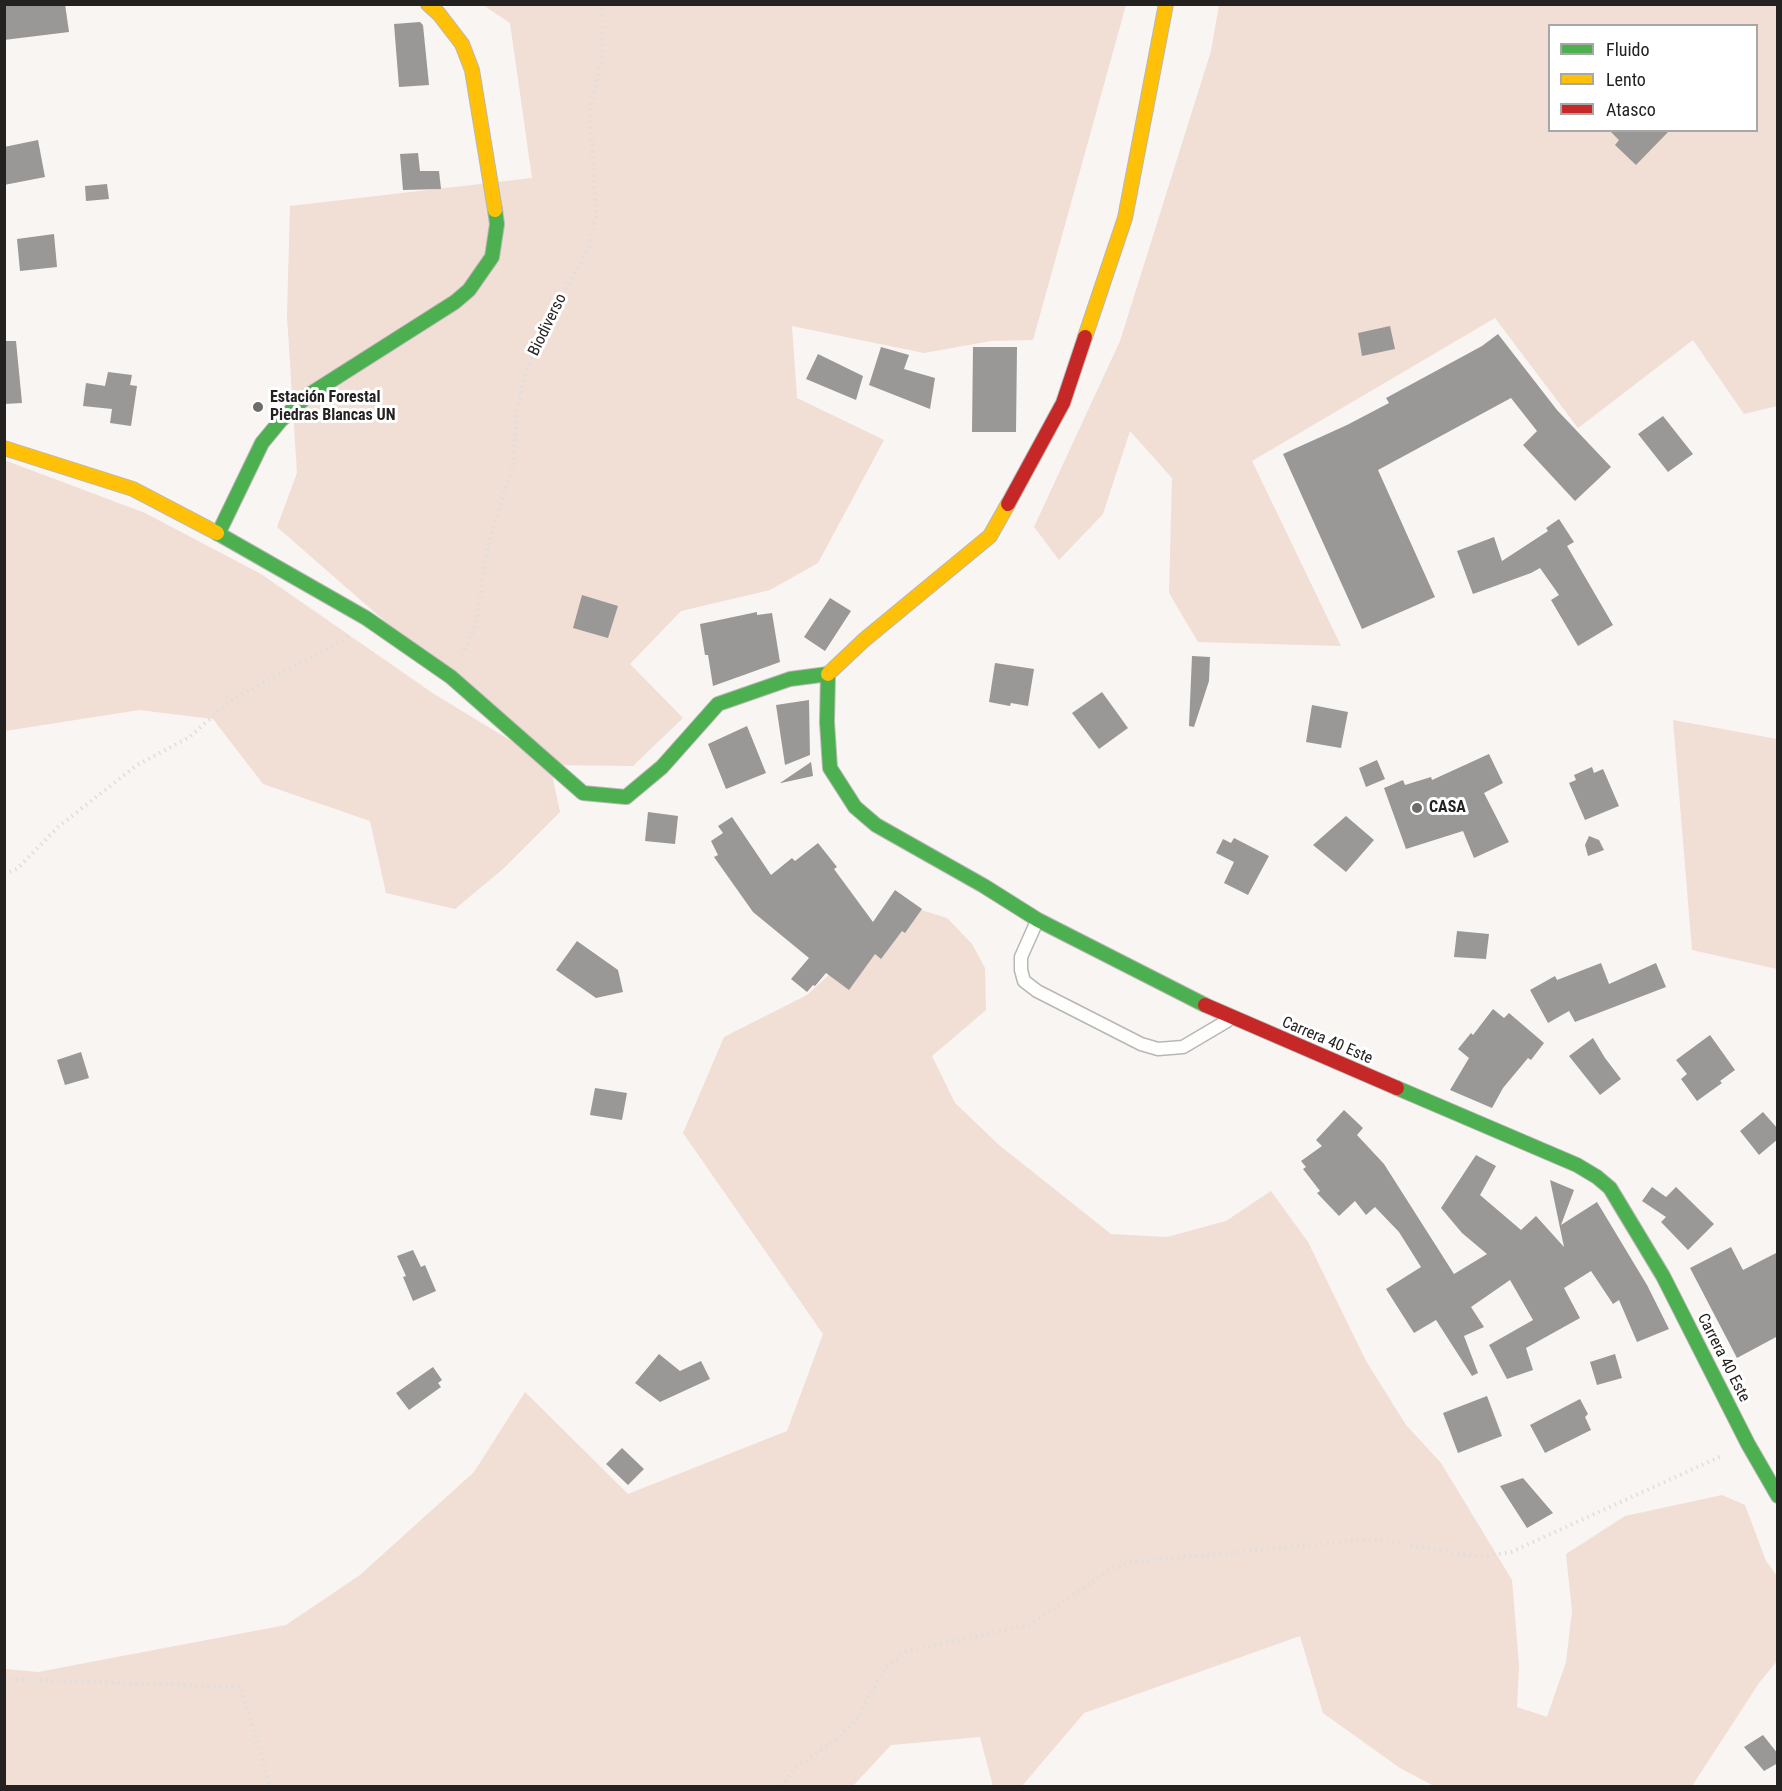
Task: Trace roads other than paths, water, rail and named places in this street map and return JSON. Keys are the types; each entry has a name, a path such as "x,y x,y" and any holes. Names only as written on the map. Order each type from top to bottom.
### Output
{"street":[{"path":"218,534 262,443 281,420 307,396 455,302 469,290 492,257 497,224 472,70 462,44 439,14 428,4"},
{"path":"4,448 133,489 218,534 366,618 451,677 583,793 626,798 662,767 718,704 790,679 828,674 864,640 990,536 1063,403 1125,218 1166,4"},
{"name":"Carrera 40 Este","path":"828,674 827,722 830,768 855,807 876,825 984,886 1038,920 1154,980 1233,1018 1577,1165 1610,1188 1663,1276 1748,1444 1778,1496"}],"lane":[{"path":"1038,920 1021,957 1024,981 1037,991 1068,1007 1142,1044 1158,1049 1183,1047 1233,1018"}],"place":[{"name":"Estación Forestal Piedras Blancas UN","path":"258,407"},
{"name":"CASA","path":"1417,808"}]}
